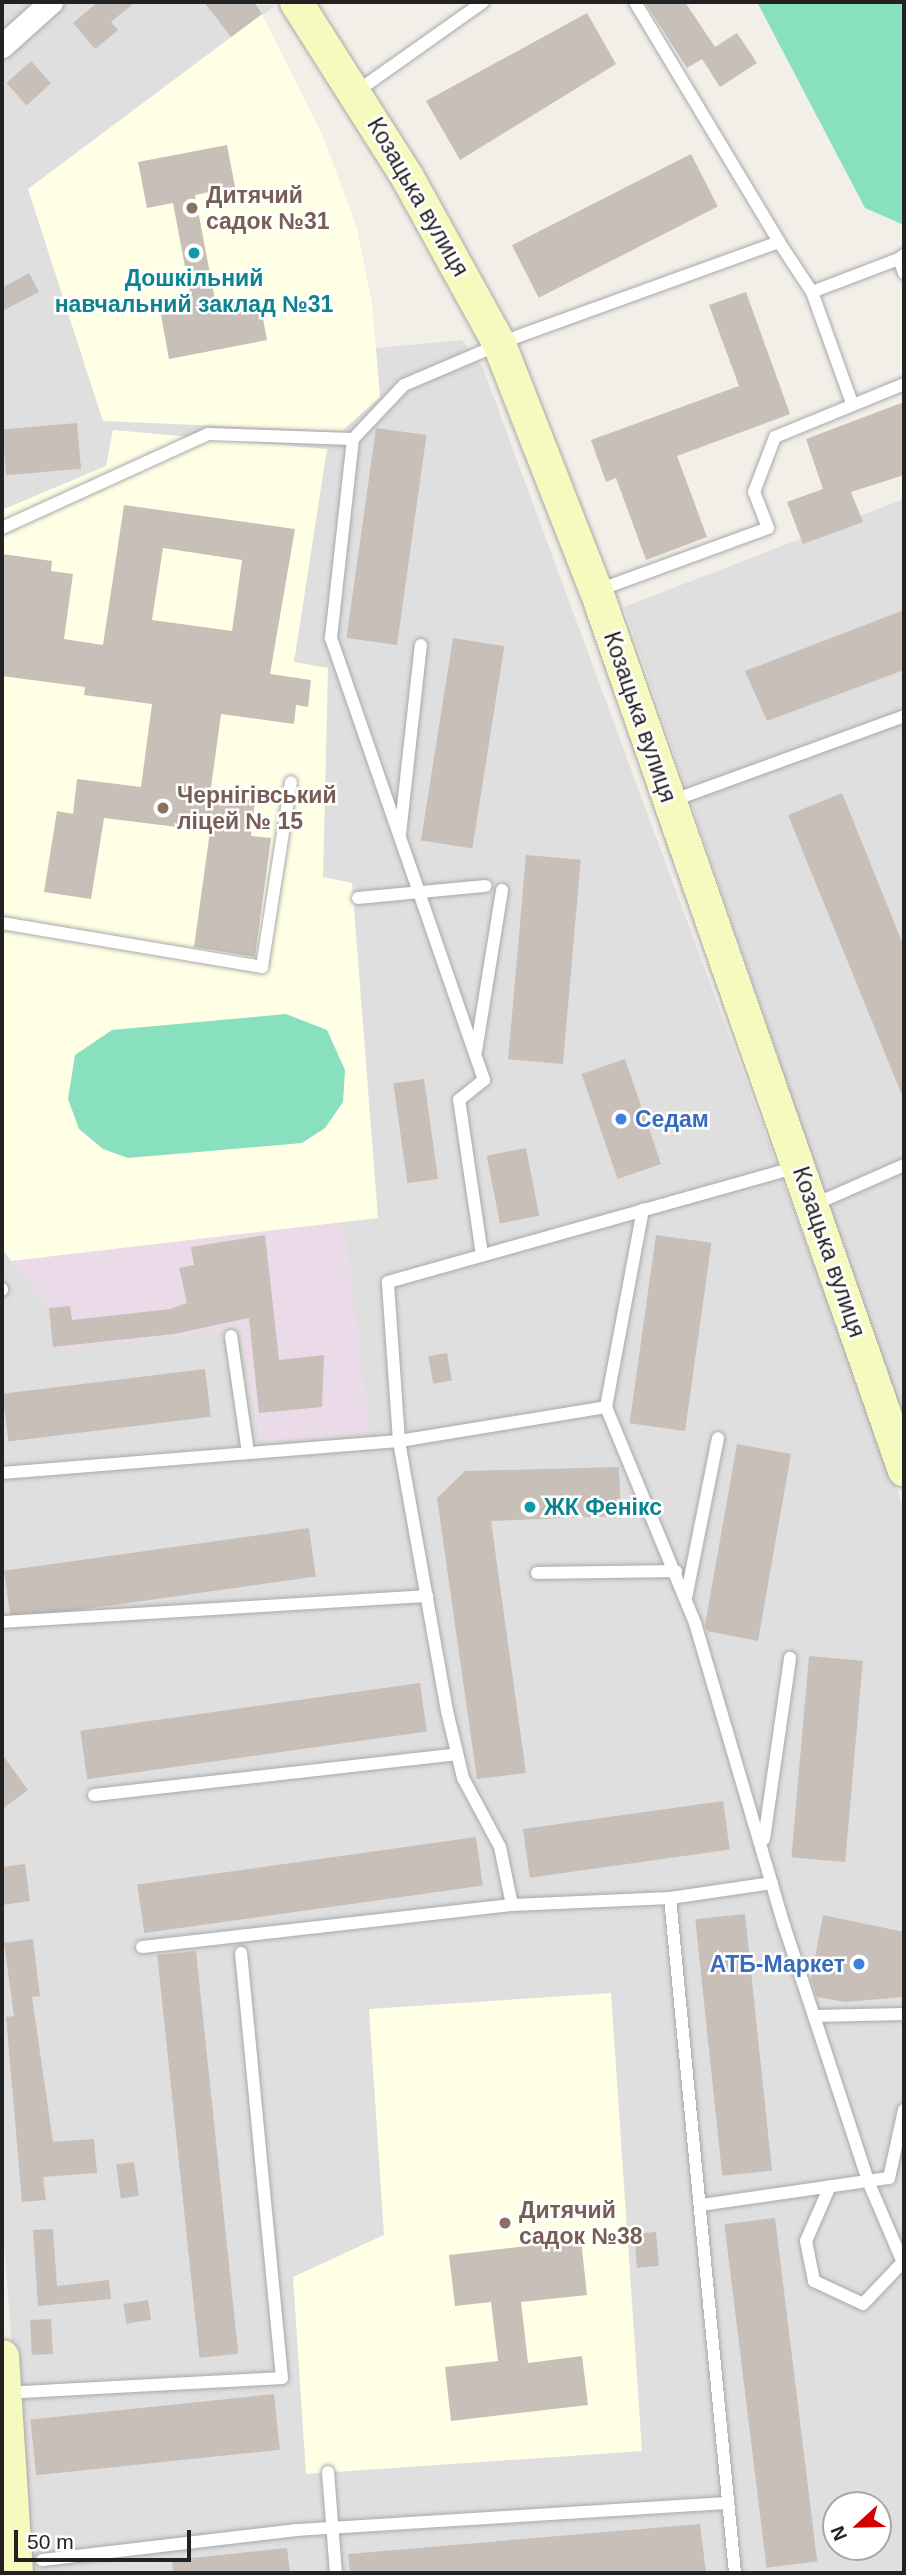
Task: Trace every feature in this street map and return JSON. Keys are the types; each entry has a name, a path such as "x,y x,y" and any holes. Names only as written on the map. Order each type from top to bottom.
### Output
{"main road":[{"name":"Козацька вулиця","path":"296,2 356,92 499,344 596,591 904,1470"},
{"path":"2,2356 5,2393 4,2443 29,2567"}],"street":[{"path":"2,46 51,2"}],"lane":[{"path":"356,92 484,2"},
{"path":"635,2 811,292 852,403"},
{"path":"482,1255 459,1100 484,1080 331,638 353,439 404,385 499,344 779,242"},
{"path":"811,292 901,257 904,272"},
{"path":"596,591 768,528 754,492 775,437 852,403 904,384"},
{"path":"2,528 208,434 353,439"},
{"path":"400,838 421,645"},
{"path":"670,802 904,716"},
{"path":"2,923 262,967 290,782"},
{"path":"358,898 485,886"},
{"path":"475,1055 502,890"},
{"path":"813,1205 904,1165"},
{"path":"512,1905 500,1847 463,1778 457,1754 399,1441 388,1282 799,1166"},
{"path":"643,1209 606,1408 676,1571 772,1883 868,2181 898,2237 904,2263 863,2304 814,2281 806,2241 830,2186"},
{"path":"231,1336 248,1453"},
{"path":"2,1473 399,1441 606,1408"},
{"path":"685,1598 718,1438"},
{"path":"537,1573 676,1571"},
{"path":"2,1622 427,1596"},
{"path":"763,1847 790,1658"},
{"path":"94,1795 457,1754"},
{"path":"142,1947 512,1905 670,1898 772,1883"},
{"path":"670,1898 735,2573"},
{"path":"5,2393 282,2378 241,1953"},
{"path":"814,2016 904,2014"},
{"path":"701,2205 890,2178 904,2109"},
{"path":"328,2472 336,2573"},
{"path":"29,2567 333,2527 728,2503"}],"shaded area":[{"path":"2,2 276,5 29,189 88,375 462,340 483,368 904,1509 904,2573 30,2573 2,2220"},
{"name":"Дитячий садок №31","path":"262,14 322,134 357,228 372,303 380,397 342,431 103,421 28,189"},
{"name":"Чернігівський ліцей № 15","path":"113,430 327,449 294,662 328,668 323,877 352,883 378,1218 11,1261 2,1248 2,510 106,466"},
{"path":"904,499 904,1425 624,607"},
{"path":"344,1222 370,1432 261,1443 240,1328 57,1350 49,1308 11,1261"},
{"name":"Дитячий садок №38","path":"611,1993 642,2451 306,2474 293,2277 384,2235 369,2009"}],"green space":[{"path":"757,2 904,2 904,225 865,208"},
{"path":"286,1014 327,1030 345,1070 343,1102 325,1128 302,1143 128,1158 103,1149 79,1129 68,1099 75,1055 112,1030"}],"building":[{"path":"98,2 135,2 111,22 118,30 95,49 73,23"},
{"path":"204,2 254,2 262,14 231,37"},
{"path":"645,2 685,2 715,47 737,33 757,63 720,87 702,59 687,68"},
{"path":"587,13 616,64 460,160 426,101"},
{"path":"31,61 51,83 27,105 6,83"},
{"name":"Дошкільний навчальний заклад №31","path":"227,145 235,187 195,195 216,305 259,297 267,340 169,359 160,310 192,304 173,203 147,208 138,162"},
{"path":"691,154 718,207 539,298 512,245"},
{"path":"29,273 39,292 2,311 2,288"},
{"path":"746,292 790,414 677,456 707,537 646,560 616,478 606,482 591,440 739,386 709,305"},
{"path":"904,402 904,475 851,492 863,522 803,544 787,502 823,489 806,439"},
{"path":"77,423 81,469 6,475 2,430"},
{"path":"376,428 427,435 397,645 346,638"},
{"path":"124,505 295,529 270,674 311,680 308,707 296,705 294,724 221,714 210,795 255,800 251,836 271,838 255,957 194,947 210,831 104,818 91,899 44,892 57,811 73,814 77,779 141,787 152,704 84,695 85,687 2,676 2,554 52,561 51,571 73,574 64,639 103,645","holes":["163,548 242,560 232,631 152,620"]},
{"path":"904,610 904,670 767,721 745,671"},
{"path":"453,638 504,646 472,849 421,840"},
{"path":"842,793 904,947 904,1100 788,815"},
{"path":"526,855 581,860 563,1064 508,1059"},
{"name":"Седам","path":"625,1059 661,1164 618,1179 582,1074"},
{"path":"424,1079 438,1179 407,1183 393,1083"},
{"path":"526,1148 539,1216 500,1223 487,1156"},
{"path":"265,1235 279,1360 324,1355 322,1407 259,1413 249,1318 174,1334 53,1347 49,1308 70,1306 72,1320 170,1309 187,1303 179,1268 194,1265 191,1247"},
{"path":"656,1235 711,1243 685,1431 630,1423"},
{"path":"447,1353 452,1381 433,1384 428,1356"},
{"path":"205,1369 211,1417 8,1442 3,1394"},
{"path":"737,1444 791,1454 758,1641 707,1631 705,1625"},
{"path":"619,1467 621,1516 491,1521 526,1773 477,1779 437,1498 465,1471"},
{"path":"309,1528 316,1577 11,1619 4,1571"},
{"path":"809,1656 863,1661 845,1862 791,1857"},
{"path":"420,1683 427,1732 87,1779 80,1731"},
{"path":"2,1754 28,1790 2,1809"},
{"path":"723,1801 730,1850 530,1878 523,1829"},
{"path":"476,1837 483,1886 144,1933 137,1885"},
{"path":"25,1864 30,1901 2,1905 2,1867"},
{"path":"745,1914 772,2171 722,2176 695,1919"},
{"name":"АТБ-Маркет","path":"823,1915 904,1932 904,1997 845,2002 817,1997 811,1979"},
{"path":"33,1939 40,1996 32,1997 53,2142 94,2139 97,2173 43,2177 46,2200 22,2202 6,2017 14,2016 4,1943"},
{"path":"196,1951 238,2354 200,2358 157,1955"},
{"path":"134,2162 139,2196 121,2198 116,2165"},
{"path":"775,2218 817,2561 767,2568 724,2224"},
{"path":"53,2229 57,2286 109,2280 111,2299 38,2306 33,2230"},
{"path":"656,2232 659,2266 637,2268 634,2234"},
{"path":"581,2240 587,2295 521,2302 528,2363 582,2356 588,2405 451,2421 445,2367 498,2361 491,2302 455,2306 449,2255"},
{"path":"148,2300 151,2320 126,2324 123,2304"},
{"path":"51,2319 53,2354 32,2355 30,2320"},
{"path":"274,2394 280,2450 36,2475 30,2420"},
{"path":"700,2524 706,2573 350,2573 348,2554"},
{"path":"287,2548 290,2573 173,2573 172,2560"}],"place":[{"name":"Дитячий садок №31","path":"192,208"},
{"name":"Дошкільний навчальний заклад №31","path":"194,253"},
{"name":"Чернігівський ліцей № 15","path":"163,808"},
{"name":"Седам","path":"621,1119"},
{"name":"ЖК Фенікс","path":"530,1507"},
{"name":"АТБ-Маркет","path":"859,1964"},
{"name":"Дитячий садок №38","path":"505,2223"}]}
